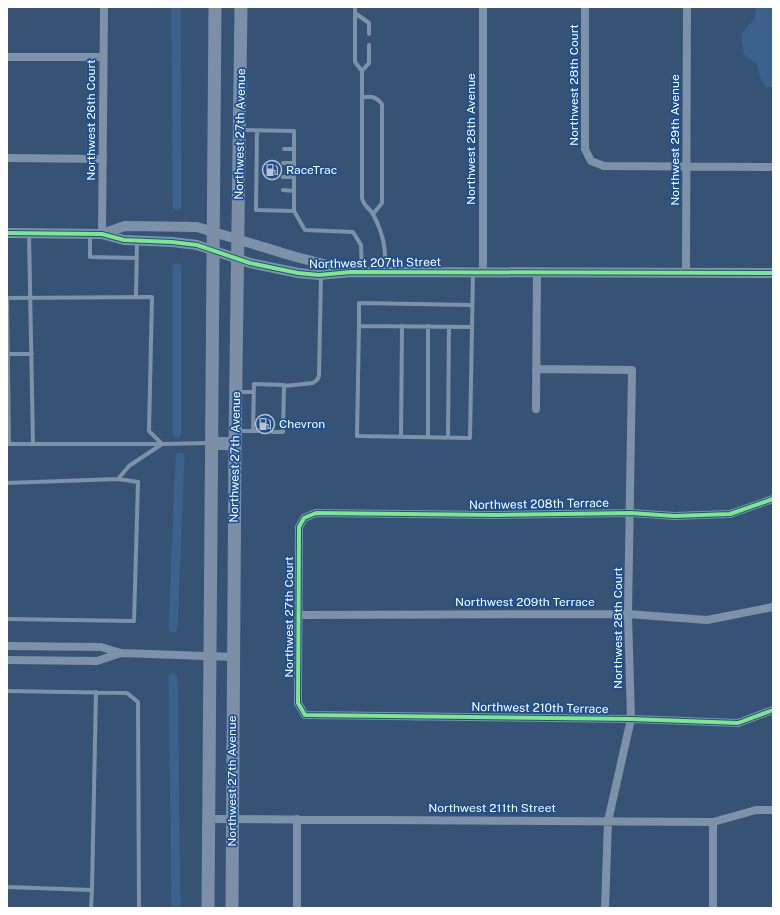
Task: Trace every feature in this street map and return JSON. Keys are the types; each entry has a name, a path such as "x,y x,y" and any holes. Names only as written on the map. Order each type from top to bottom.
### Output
{"main road":[{"name":"Northwest 27th Avenue","path":"208,908 211,657 212,232 215,7"},
{"name":"Northwest 27th Avenue","path":"232,908 235,437 241,7"},
{"path":"211,444 235,437"}],"street":[{"name":"Northwest 26th Court","path":"102,234 104,7"},
{"name":"Northwest 28th Avenue","path":"478,272 483,7"},
{"name":"Northwest 28th Court","path":"586,7 585,149 591,161 604,166 686,167"},
{"name":"Northwest 29th Avenue","path":"686,272 687,7"},
{"path":"7,57 103,57"},
{"path":"7,158 103,159"},
{"path":"686,167 773,167"},
{"name":"Northwest 207th Street","path":"102,234 126,226 197,227 351,272"},
{"name":"Northwest 207th Street","path":"7,233 102,234 124,240 172,242 197,245 250,263 321,275 351,272 773,272"},
{"path":"536,409 537,272"},
{"name":"Northwest 28th Court","path":"536,369 632,370 631,513 628,614 631,719 608,821 605,908"},
{"name":"Northwest 208th Terrace","path":"304,518 316,513 496,515 631,513 674,516 730,514 773,499"},
{"name":"Northwest 27th Court","path":"304,518 299,527 298,703 305,716"},
{"name":"Northwest 209th Terrace","path":"299,614 628,614 707,620 773,607"},
{"path":"7,646 101,647 121,653 233,657"},
{"path":"7,660 97,661 121,653"},
{"name":"Northwest 210th Terrace","path":"305,716 631,719 738,723 773,710"},
{"name":"Northwest 211th Street","path":"208,819 713,822 756,810 773,810"},
{"path":"297,819 297,908"},
{"path":"713,822 713,908"}],"lane":[{"path":"355,7 355,62 362,71 362,198 363,203 373,214 383,236 386,250 385,272"},
{"path":"355,13 369,23 369,34"},
{"path":"362,71 369,63 369,45"},
{"path":"362,98 369,96 377,98 382,104 382,203 373,214"},
{"path":"240,130 294,131 294,211 305,230 352,232 361,245 362,272"},
{"path":"257,130 259,149 259,190 256,210 294,211"},
{"path":"284,149 294,149"},
{"path":"283,164 294,163"},
{"path":"283,177 294,177"},
{"path":"283,190 294,191"},
{"path":"29,233 33,444"},
{"path":"90,234 90,257 136,258"},
{"path":"136,297 137,241"},
{"path":"472,305 359,303 357,436 470,438 472,305 478,272"},
{"path":"253,431 254,384 284,384 284,386 313,383 319,376 321,275"},
{"path":"162,444 149,431 152,297 7,298 8,444 162,444 211,444"},
{"path":"359,326 472,327"},
{"path":"401,437 402,326"},
{"path":"428,326 428,437"},
{"path":"448,438 449,327"},
{"path":"8,354 32,354"},
{"path":"272,432 283,432 284,386"},
{"path":"236,392 254,392"},
{"path":"235,437 253,431 259,431"},
{"path":"118,480 129,466 162,444"},
{"path":"7,483 118,480 138,482 134,621 7,619"},
{"path":"7,692 127,693 138,702 139,908"},
{"path":"91,908 96,692"},
{"path":"7,888 92,890"}],"water":[{"path":"756,7 773,7 773,87 766,87 761,81 757,64 744,55 741,34 755,18"}],"waterway":[{"path":"176,7 177,206"},
{"path":"177,268 177,433"},
{"path":"173,628 180,457"},
{"path":"173,678 176,908"}],"cycle path":[{"path":"7,233 102,234 124,240 172,242 197,245 250,263 298,273 319,275 351,272 773,273"},
{"path":"773,499 730,514 674,516 631,513 496,515 316,513 304,518 299,527 298,703 305,715 631,719 738,723 773,710"}],"place":[{"name":"RaceTrac","path":"272,170"},
{"name":"Chevron","path":"265,424"}]}
